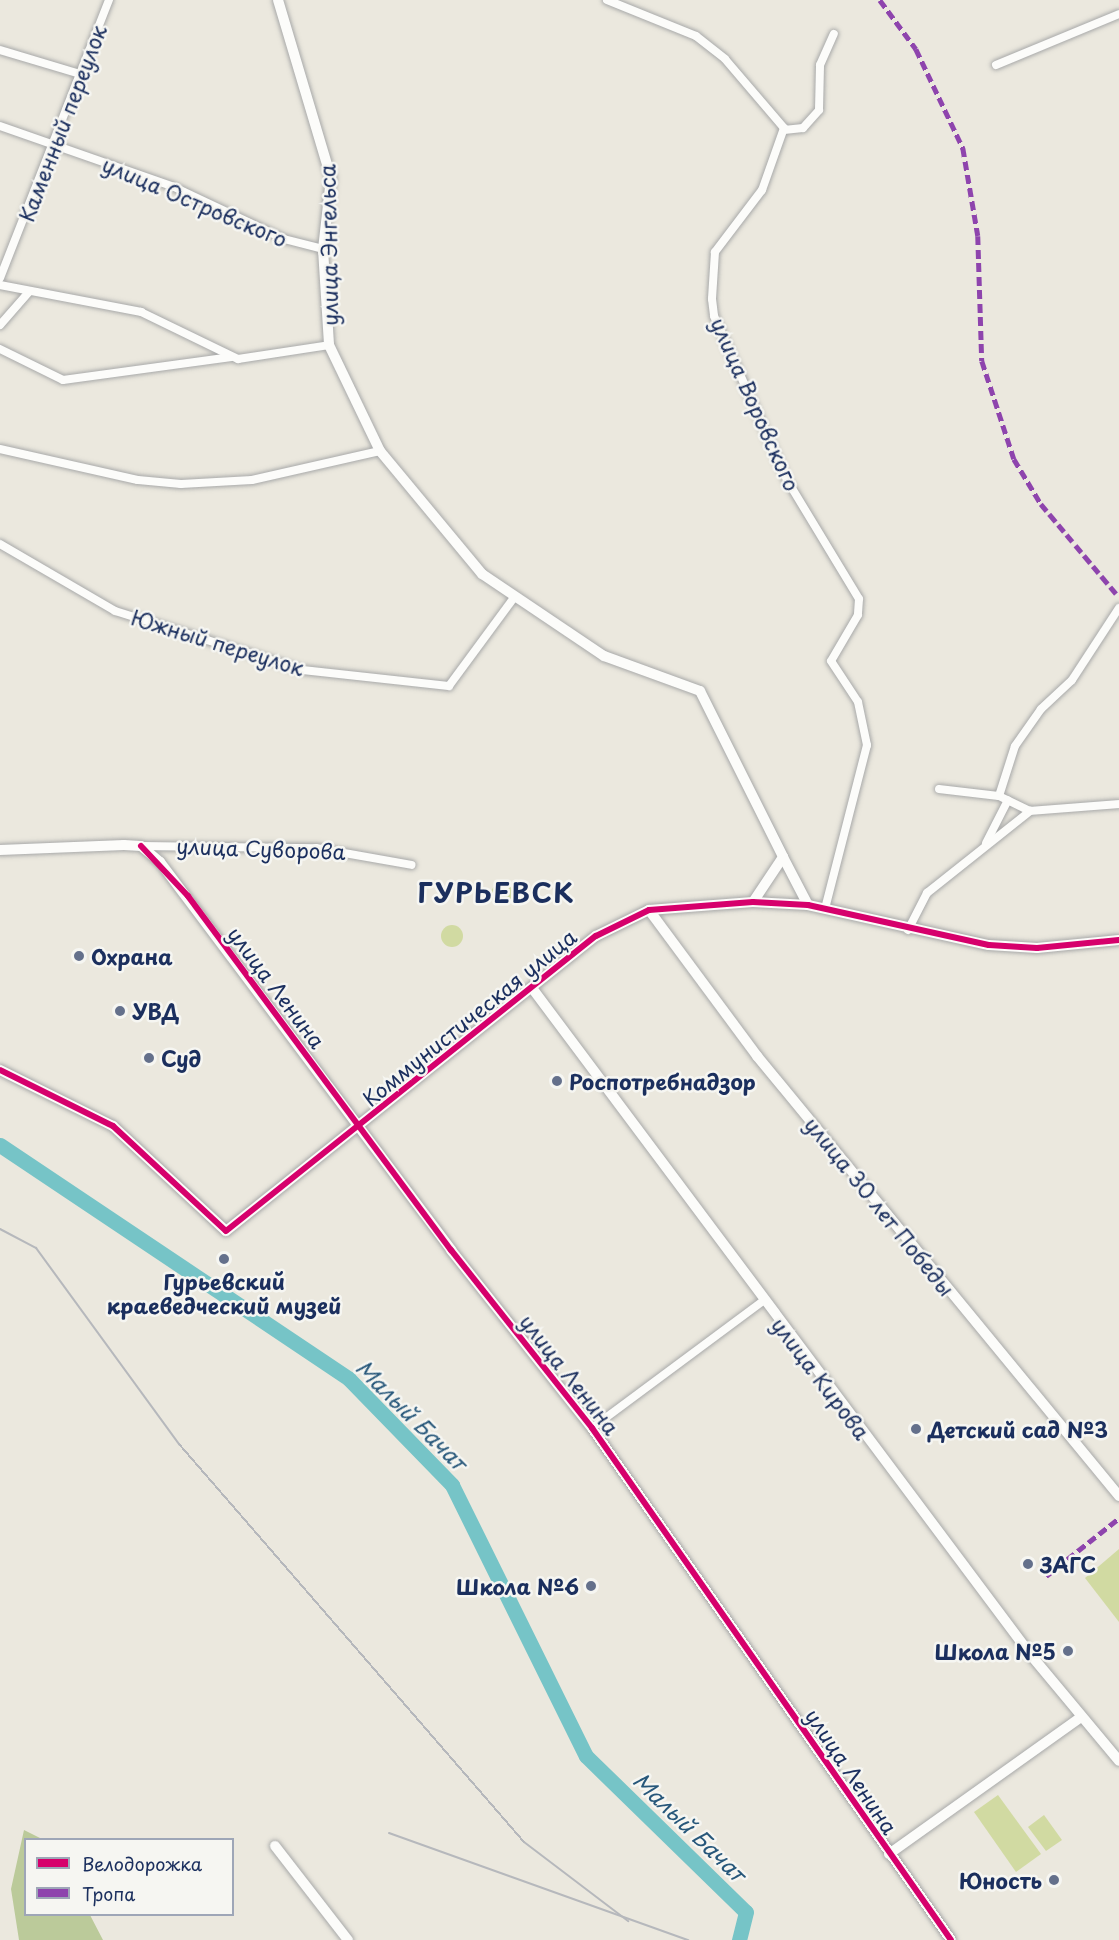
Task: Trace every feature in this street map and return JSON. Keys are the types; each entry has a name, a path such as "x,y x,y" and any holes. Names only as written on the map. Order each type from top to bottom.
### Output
{"street":[{"name":"Каменный переулок","path":"0,278 109,0"},
{"name":"улица Энгельса","path":"278,0 331,178 323,249 329,345 380,451 482,574 604,656 700,691 783,856"},
{"path":"607,0 696,36 725,59 784,130 803,128 819,110 820,65 834,34"},
{"path":"996,65 1119,14"},
{"path":"0,50 80,74"},
{"name":"улица Островского","path":"0,126 174,187 284,239 323,249"},
{"name":"улица Воровского","path":"784,130 762,190 715,252 712,299 714,316 787,480 860,599 858,615 831,661 858,702 867,745 825,908"},
{"path":"0,285 28,293 141,312 231,357"},
{"path":"0,325 28,293"},
{"path":"0,349 70,380 329,345"},
{"path":"0,449 138,480 180,484 252,480 380,451"},
{"name":"Южный переулок","path":"0,544 114,611 280,663 449,686 515,596"},
{"path":"999,796 1015,746 1041,709 1072,680 1115,620 1119,608"},
{"path":"939,789 999,796 1030,811 1119,804"},
{"path":"984,847 1008,800"},
{"path":"908,930 923,898 1030,811"},
{"name":"улица Суворова","path":"0,850 141,846 316,848 412,865"},
{"name":"улица Ленина","path":"141,846 188,896 359,1126 592,1428 951,1940"},
{"path":"753,902 783,856 808,905"},
{"name":"Коммунистическая улица","path":"0,1070 113,1126 226,1231 596,936 649,910 753,902 808,905 908,930 1015,948 1119,940"},
{"name":"улица 30 лет Победы","path":"649,910 756,1056 1119,1496"},
{"name":"улица Кирова","path":"532,988 763,1301 1081,1717 1119,1761"},
{"path":"592,1428 763,1301"},
{"path":"889,1854 1081,1717"},
{"path":"275,1846 348,1940"}],"green space":[{"path":"502,883 510,886 513,894 510,902 502,905 494,902 491,894 494,886"},
{"path":"452,925 460,928 463,936 460,944 452,947 444,944 441,936 444,928"},
{"path":"1119,1549 1119,1622 1085,1578"},
{"path":"998,1795 1041,1854 1016,1872 974,1812"},
{"path":"1044,1815 1062,1840 1046,1851 1028,1827"},
{"path":"24,1830 40,1838 24,1838 24,1916 91,1916 103,1940 19,1940 11,1889"}],"waterway":[{"name":"Малый Бачат","path":"0,1145 349,1379 452,1485 586,1756 746,1912 739,1940"}],"railway":[{"path":"0,1229 36,1248 179,1444 524,1842 628,1921"},
{"path":"389,1833 688,1940"}],"marked path":[{"path":"880,0 916,49 963,148 978,236 982,361 1014,459 1041,504 1119,597"},
{"path":"1046,1576 1118,1519"}],"cycle path":[{"path":"141,846 188,896 451,1250 592,1428 951,1940"},
{"path":"0,1070 113,1126 226,1231 596,936 649,910 753,902 808,905 989,945 1037,948 1119,940"}],"place":[{"name":"Охрана","path":"79,956"},
{"name":"УВД","path":"120,1011"},
{"name":"Суд","path":"149,1058"},
{"name":"Роспотребнадзор","path":"557,1081"},
{"name":"Гурьевский краеведческий музей","path":"224,1259"},
{"name":"Детский сад №3","path":"916,1429"},
{"name":"ЗАГС","path":"1028,1564"},
{"name":"Школа №6","path":"591,1586"},
{"name":"Школа №5","path":"1068,1651"},
{"name":"Юность","path":"1054,1880"}],"district":[{"name":"ГУРЬЕВСК","path":"496,892"}]}
